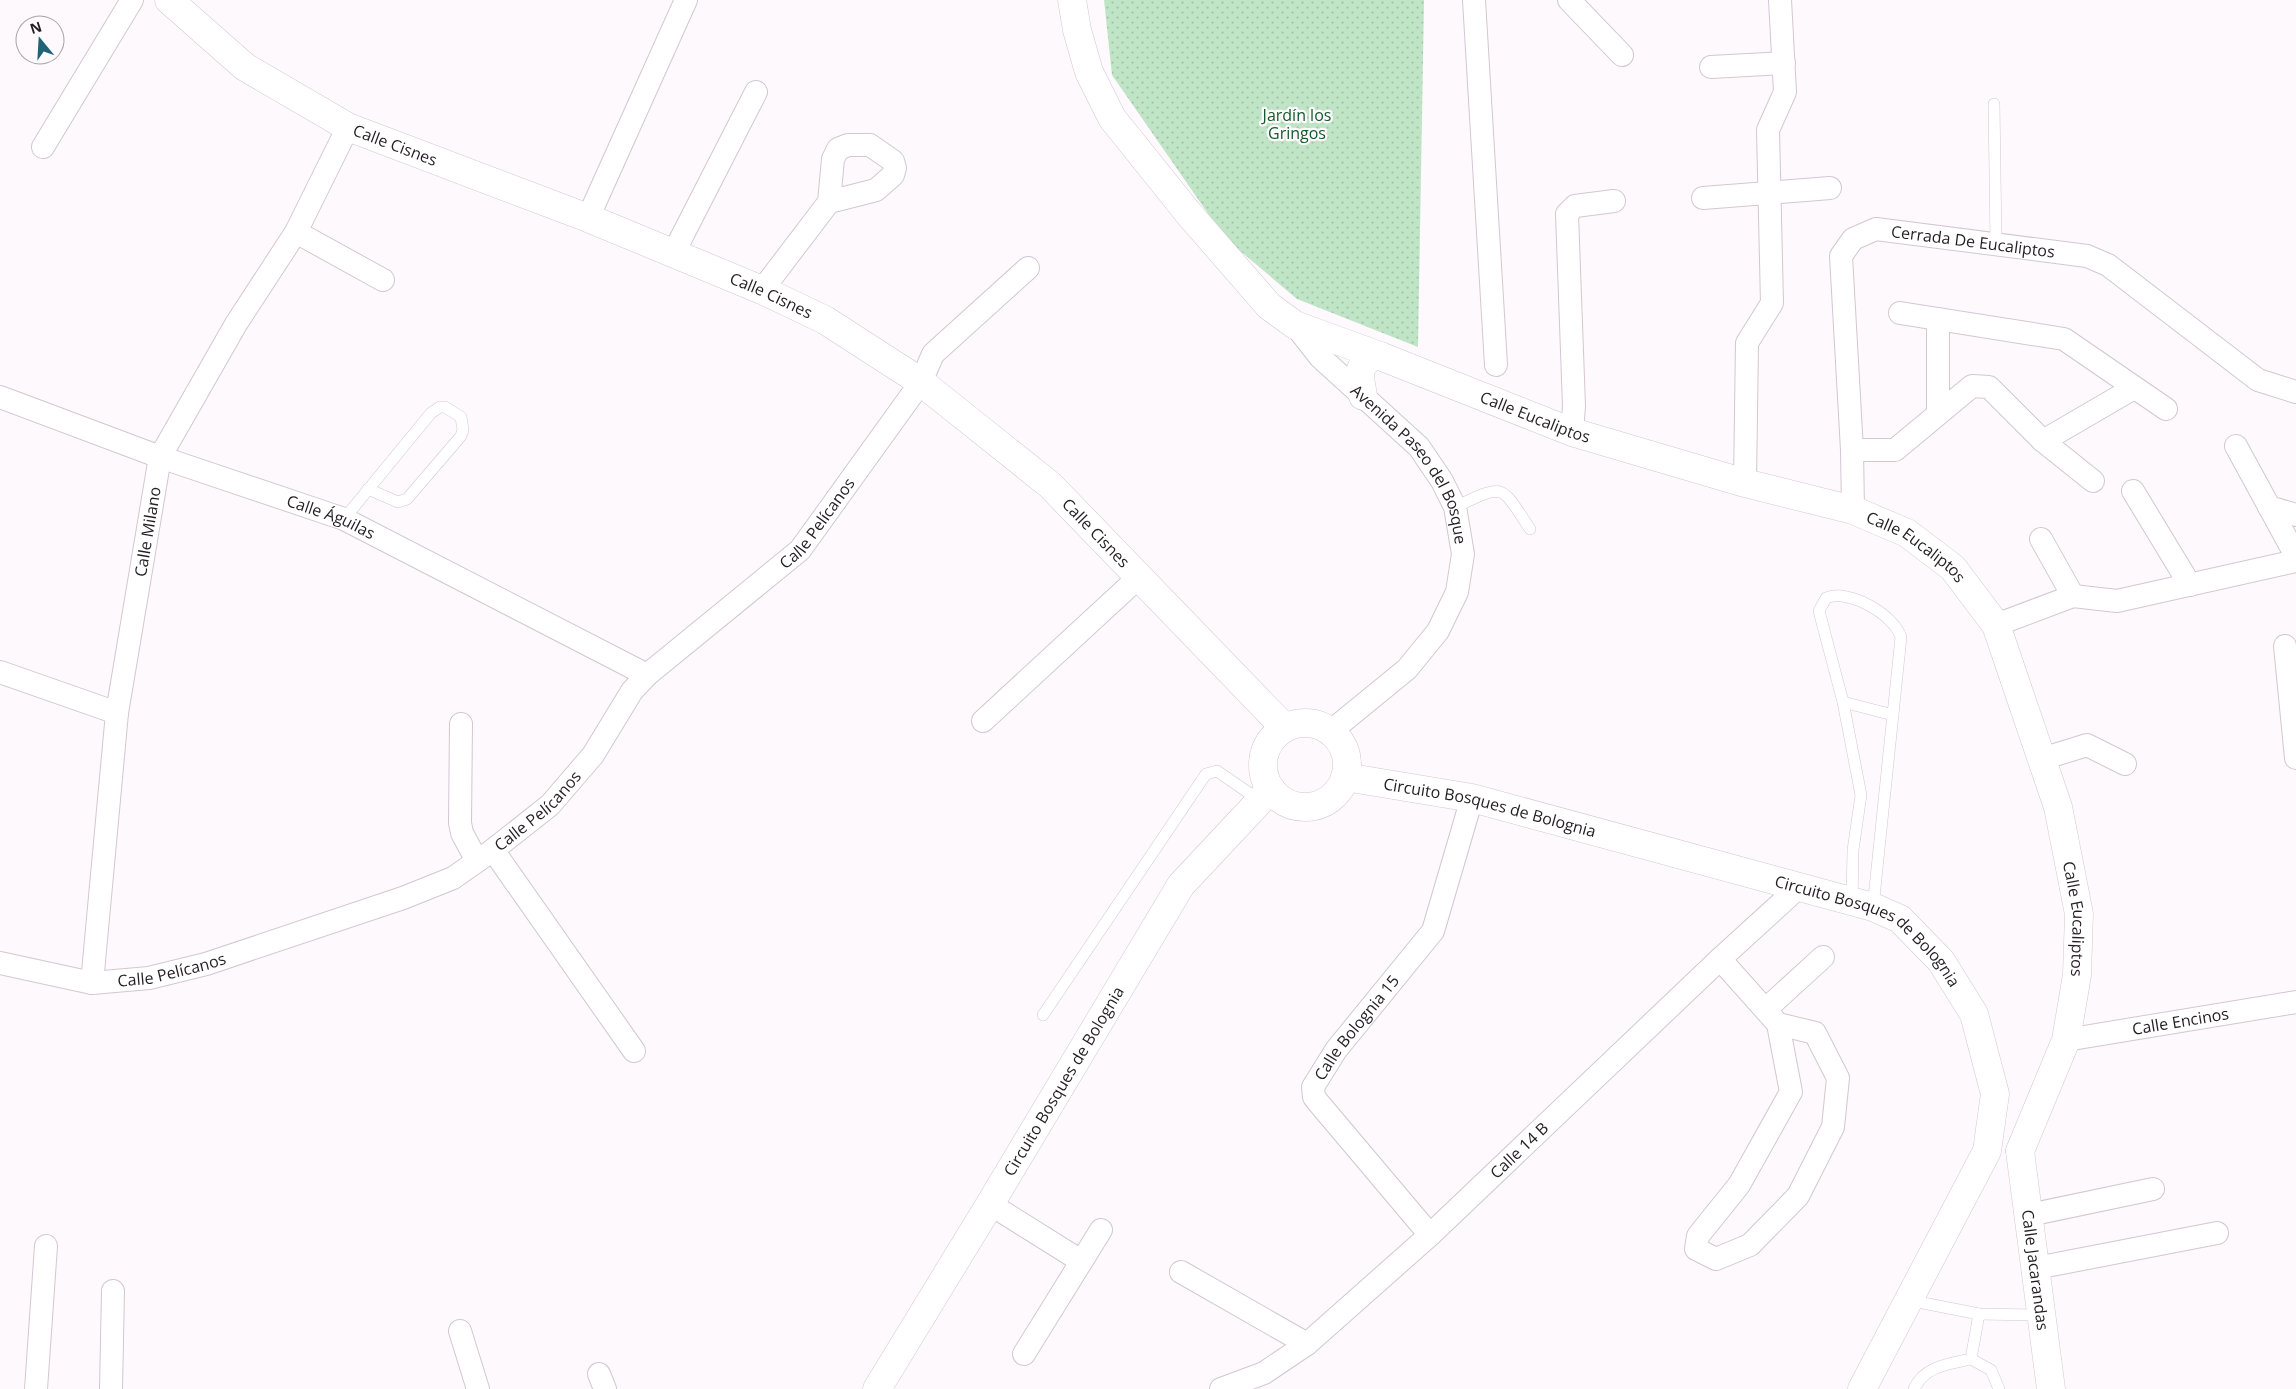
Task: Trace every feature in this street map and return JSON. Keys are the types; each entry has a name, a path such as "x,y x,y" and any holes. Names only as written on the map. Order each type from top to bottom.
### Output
{"main road":[{"name":"Avenida Paseo del Bosque","path":"1057,0 1061,33 1075,78 1097,125 1156,200 1189,214 1269,306 1295,326"},
{"path":"1072,0 1077,30 1089,72 1112,118 1189,214"},
{"name":"Avenida Paseo del Bosque","path":"1087,0 1094,30 1124,108 1180,179 1189,214"},
{"name":"Calle Cisnes","path":"173,2 245,67 348,127 588,218 762,290 825,320 921,382 1050,485 1285,728"},
{"name":"Calle Eucaliptos","path":"1295,326 1380,356 1572,432 1745,483 1852,510 1908,533 1953,568 1996,625 2058,807 2079,914 2077,975 2066,1040 2020,1151"},
{"path":"1363,396 1359,372 1364,362 1373,356 1380,356"},
{"path":"1308,723 1320,726 1330,732 1339,741 1345,752 1347,765 1345,777 1339,790 1329,799 1316,806 1302,807 1265,795 1264,754 1276,735 1285,728 1296,724 1308,723"},
{"name":"Circuito Bosques de Bolognia","path":"1345,777 1472,798 1863,904 1900,920 1941,961 1974,1014 1995,1094 1987,1150 1862,1389"},
{"name":"Circuito Bosques de Bolognia","path":"877,1389 1181,885 1265,795"},
{"path":"1987,1150 2020,1151"},
{"name":"Calle Jacarandas","path":"2020,1151 2051,1389"}],"street":[{"path":"43,147 132,0"},
{"path":"588,218 686,0"},
{"path":"1474,0 1496,365"},
{"path":"1569,0 1622,55"},
{"path":"1745,483 1747,343 1772,303 1768,130 1785,92 1779,0"},
{"path":"1711,67 1784,63"},
{"path":"673,254 756,92"},
{"name":"Calle Milano","path":"92,983 117,713 160,457 236,324 296,232 348,127"},
{"path":"1703,198 1830,188"},
{"path":"1572,432 1574,406 1567,214 1575,206 1614,201"},
{"path":"762,290 829,202"},
{"name":"Cerrada De Eucaliptos","path":"1852,510 1852,450 1841,256 1853,238 1876,229 2087,256 2108,265 2258,380 2296,392"},
{"path":"296,232 383,280"},
{"name":"Calle Pelícanos","path":"0,963 92,983 150,978 206,964 403,898 453,878 485,856 550,805 593,755 632,691 647,675 800,550 921,382 933,354 1028,268"},
{"path":"1900,313 2064,339 2166,410"},
{"path":"1938,319 1938,413"},
{"name":"Avenida Paseo del Bosque","path":"1295,326 1320,357 1419,447 1442,481 1455,507 1463,554 1456,592 1438,631 1406,669 1330,732"},
{"path":"1852,450 1896,450 1972,386 1989,387 2043,441 2093,481"},
{"path":"2043,441 2134,388"},
{"name":"Calle Águilas","path":"0,397 160,457 344,519 647,675"},
{"path":"2236,446 2296,556"},
{"path":"2133,491 2190,585"},
{"path":"2269,507 2296,515"},
{"path":"2041,539 2073,596"},
{"path":"1996,625 2073,596 2117,602 2296,561"},
{"path":"983,721 1138,576"},
{"path":"2285,646 2296,758"},
{"path":"0,672 117,713"},
{"path":"461,724 460,823 462,833 485,856 634,1051"},
{"path":"2042,759 2087,745 2126,764"},
{"name":"Calle Bolognia 15","path":"1430,1235 1317,1101 1314,1097 1313,1087 1336,1050 1433,931 1472,798"},
{"name":"Calle 14 B","path":"1221,1389 1264,1373 1307,1344 1430,1235 1720,959 1800,887"},
{"path":"1772,1017 1823,957"},
{"path":"1720,959 1772,1017 1791,1092 1738,1185 1698,1236 1696,1249 1716,1259 1750,1245 1798,1196 1833,1127 1838,1078 1815,1033 1772,1017"},
{"name":"Calle Encinos","path":"2066,1040 2296,1002"},
{"path":"2029,1215 2153,1190"},
{"path":"990,1204 1082,1261"},
{"path":"1024,1354 1101,1230"},
{"path":"2036,1268 2217,1233"},
{"path":"36,1389 46,1246"},
{"path":"1181,1272 1307,1344"},
{"path":"111,1389 113,1291"},
{"path":"460,1331 478,1389"}],"lane":[{"path":"1994,104 1996,243"},
{"path":"344,519 368,489 435,410 445,408 461,417 463,430 461,436 407,499 398,502 368,489"},
{"path":"1455,507 1490,491 1501,491 1509,497 1530,529"},
{"path":"1837,596 1845,596 1870,606 1891,621 1900,632 1902,644 1893,715 1863,904 1853,850 1861,795 1843,702 1819,611 1826,598 1837,596"},
{"path":"1843,702 1893,715"},
{"path":"1043,1015 1206,774 1217,771 1265,795"},
{"path":"1907,1300 1979,1314 2042,1315"},
{"path":"1971,1359 1979,1314"},
{"path":"1914,1389 1918,1380 1936,1367 1971,1359 1991,1370 1999,1389"}],"green space":[{"name":"Jardín los Gringos","path":"1104,0 1424,0 1418,347 1297,299 1225,238 1112,75"}]}
